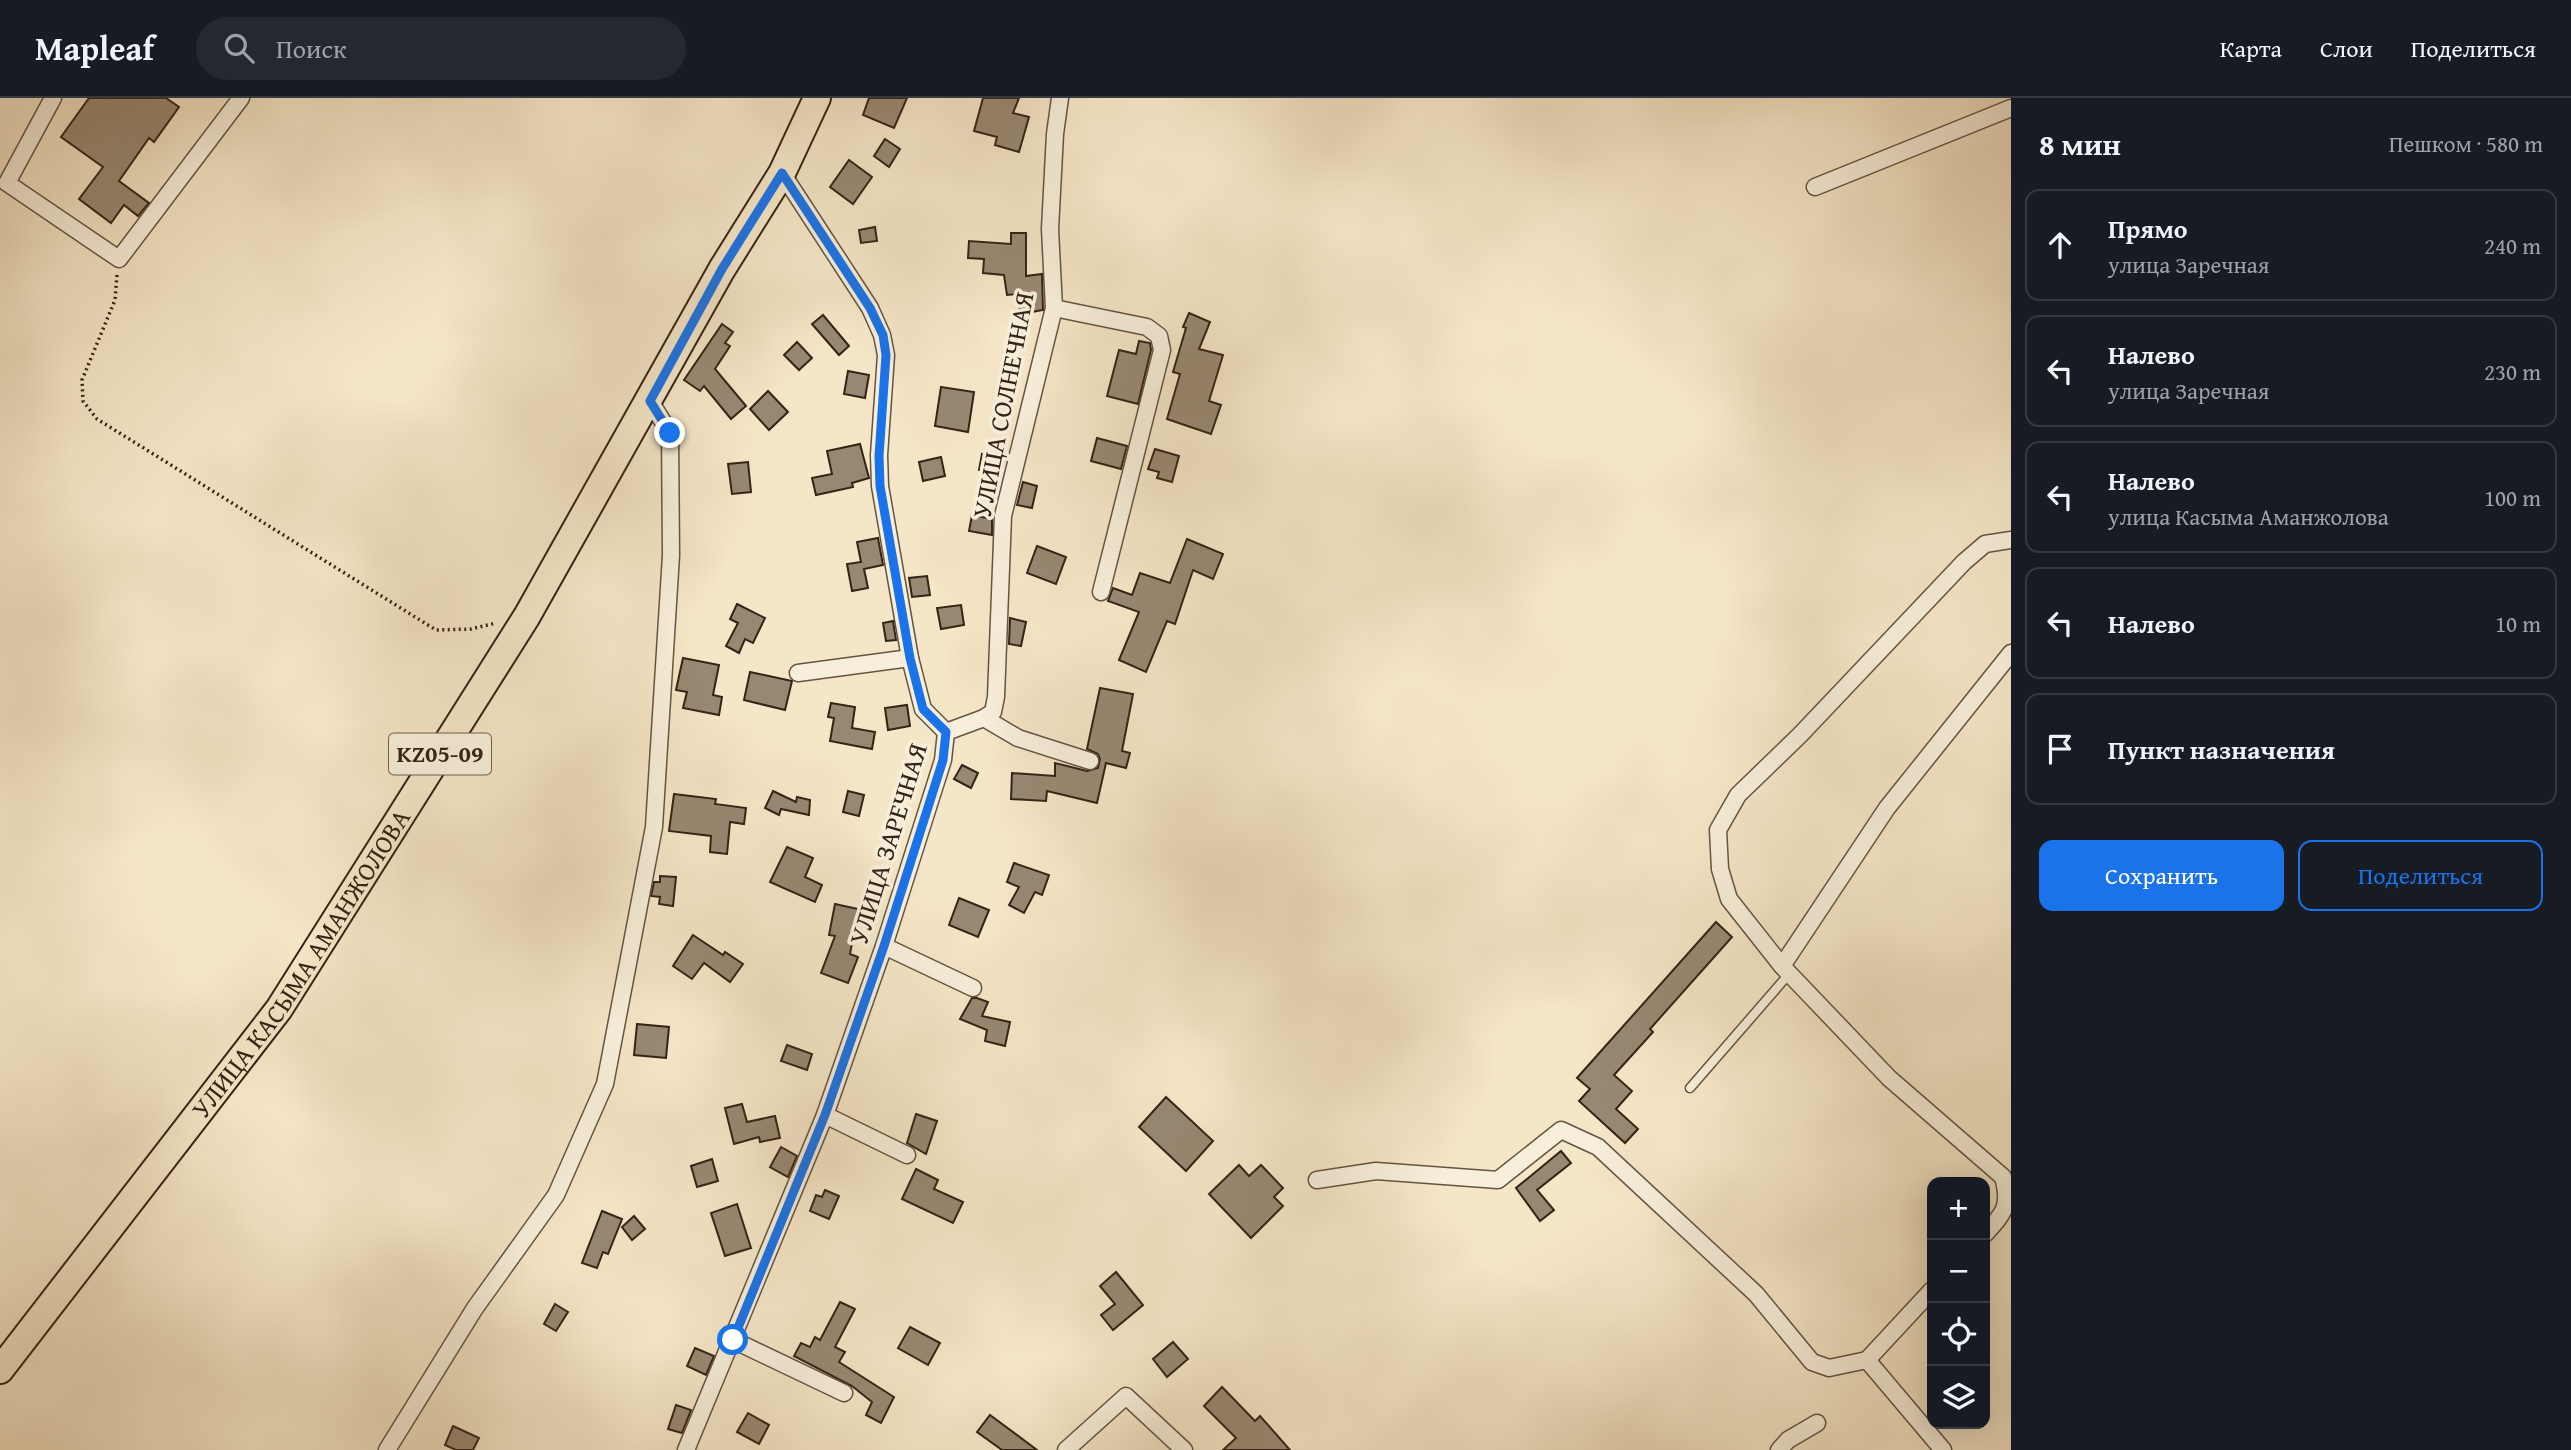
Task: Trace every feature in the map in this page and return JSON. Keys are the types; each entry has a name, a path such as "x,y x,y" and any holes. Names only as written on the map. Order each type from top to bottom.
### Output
{"main road":[{"name":"УЛИЦА КАСЫМА АМАНЖОЛОВА","path":"0,1370 279,1009 527,616 722,269 782,173 817,98"}],"street":[{"path":"53,98 7,183 119,259 241,98"},
{"name":"УЛИЦА СОЛНЕЧНАЯ","path":"984,718 992,712 996,697 1003,516 1054,308 1051,229 1055,134 1060,98"},
{"path":"1815,187 2011,108"},
{"name":"УЛИЦА ЗАРЕЧНАЯ","path":"686,1450 825,1115 884,946 943,760 946,732 923,709 910,658 880,486 879,456 886,355 883,335 870,308 782,173"},
{"path":"1054,308 1147,327 1159,337 1162,350 1101,592"},
{"path":"387,1450 475,1308 556,1195 605,1084 654,827 671,555 670,433 650,401"},
{"path":"1990,1228 2005,1208 2009,1194 2003,1177 1889,1078 1786,970 1729,899 1720,869 1718,830 1738,795 1964,562 1985,544 2011,540"},
{"path":"1786,970 1887,808 2011,653"},
{"path":"798,673 910,658"},
{"path":"946,732 984,718 1018,738 1090,761"},
{"path":"884,946 973,988"},
{"path":"825,1115 907,1155"},
{"path":"1317,1180 1376,1171 1498,1180 1561,1130 1598,1147 1756,1294 1812,1362 1829,1368 1867,1360 1927,1295"},
{"path":"733,1340 844,1393"},
{"path":"1867,1360 1943,1450"},
{"path":"1066,1450 1126,1396 1184,1450"},
{"path":"1779,1450 1788,1440 1817,1423"}],"lane":[{"path":"1690,1088 1786,970"}],"path":[{"path":"119,259 115,300 82,380 83,401 97,419 436,629 471,629 527,616"}],"building":[{"path":"89,98 166,98 179,107 154,142 149,138 119,181 149,203 138,216 124,205 111,223 79,199 103,167 61,137"},
{"path":"869,98 907,98 894,128 863,115"},
{"path":"983,98 1019,98 1013,113 1029,117 1019,152 995,145 997,137 974,131"},
{"path":"885,139 900,149 889,167 874,156"},
{"path":"849,160 872,177 853,204 830,187"},
{"path":"875,227 877,241 861,243 859,230"},
{"path":"1011,233 1026,233 1026,276 1042,274 1043,310 1021,314 1017,294 1007,295 1004,275 983,273 984,259 968,258 969,241 1011,244"},
{"path":"1189,313 1210,322 1199,349 1223,355 1209,401 1221,405 1211,434 1167,419 1180,374 1173,372 1186,328 1183,327"},
{"path":"823,315 849,346 839,355 812,324"},
{"path":"722,324 733,332 725,343 730,346 715,369 746,406 731,419 704,386 700,391 684,380"},
{"path":"1139,341 1150,343 1151,350 1138,404 1107,396 1119,350 1136,354"},
{"path":"797,342 812,358 799,370 784,355"},
{"path":"848,371 869,375 865,398 844,394"},
{"path":"941,387 974,392 968,432 935,426"},
{"path":"768,391 788,412 769,430 750,409"},
{"path":"1097,438 1127,446 1121,469 1091,461"},
{"path":"860,444 869,478 852,483 853,487 816,495 812,478 832,474 827,451"},
{"path":"1155,449 1179,456 1172,482 1157,478 1159,472 1148,469"},
{"path":"982,454 1004,459 1001,474 979,470"},
{"path":"941,457 945,476 923,481 919,462"},
{"path":"748,462 751,492 732,494 728,464"},
{"path":"1023,482 1037,486 1032,508 1017,505"},
{"path":"972,515 992,519 992,535 969,531"},
{"path":"878,538 883,565 864,569 868,588 852,591 847,564 861,562 857,542"},
{"path":"1187,539 1223,554 1213,579 1193,570 1175,624 1167,621 1146,672 1119,660 1139,612 1108,601 1113,588 1132,595 1140,573 1170,583"},
{"path":"1037,546 1066,557 1056,584 1027,573"},
{"path":"927,576 930,595 912,597 909,578"},
{"path":"737,604 765,618 753,643 745,639 739,653 726,646 738,623 730,619"},
{"path":"961,605 964,625 941,629 937,608"},
{"path":"1010,618 1026,622 1021,646 1009,644"},
{"path":"893,621 896,640 886,641 883,623"},
{"path":"683,658 719,665 713,695 722,697 719,715 683,708 687,692 676,690"},
{"path":"750,672 792,681 785,710 744,700"},
{"path":"1100,688 1133,694 1122,751 1130,753 1126,768 1106,763 1097,803 1047,791 1046,801 1011,799 1012,773 1055,776 1055,763 1087,771 1098,768 1098,754 1087,749"},
{"path":"831,703 855,707 852,728 875,732 872,749 830,741 834,718 828,717"},
{"path":"907,705 910,726 888,730 885,708"},
{"path":"962,765 978,773 971,788 954,779"},
{"path":"773,791 796,802 797,797 810,800 809,815 781,809 779,815 765,808"},
{"path":"848,791 864,795 859,816 843,812"},
{"path":"674,794 716,799 715,804 746,808 744,824 730,822 727,854 710,852 711,836 669,831"},
{"path":"787,847 813,858 805,877 822,885 815,902 770,882"},
{"path":"1014,863 1049,875 1042,895 1035,892 1024,913 1009,905 1019,887 1007,882"},
{"path":"660,876 676,877 673,906 659,904 660,897 651,896 654,882 660,882"},
{"path":"959,898 989,910 978,937 949,925"},
{"path":"835,904 858,909 850,954 858,957 848,983 821,973 835,936 829,935"},
{"path":"1716,922 1732,937 1650,1029 1653,1032 1614,1075 1632,1091 1616,1109 1638,1129 1625,1143 1579,1101 1590,1089 1577,1078"},
{"path":"693,935 723,955 725,952 743,964 730,982 704,963 692,979 673,966"},
{"path":"972,998 988,1002 982,1016 1010,1022 1005,1046 985,1041 987,1030 960,1019"},
{"path":"637,1024 669,1027 666,1058 634,1055"},
{"path":"787,1045 812,1054 807,1070 781,1061"},
{"path":"1166,1097 1213,1141 1186,1171 1139,1127"},
{"path":"742,1104 747,1122 775,1116 780,1138 760,1142 759,1137 734,1144 725,1108"},
{"path":"916,1114 937,1121 926,1154 907,1143"},
{"path":"781,1147 797,1156 788,1177 770,1167"},
{"path":"1561,1151 1571,1163 1537,1190 1554,1210 1540,1221 1516,1188"},
{"path":"712,1159 718,1181 697,1187 691,1166"},
{"path":"1239,1165 1249,1176 1261,1165 1283,1188 1274,1197 1283,1206 1251,1238 1209,1194"},
{"path":"916,1169 938,1180 934,1189 963,1202 953,1223 902,1199"},
{"path":"825,1190 839,1196 829,1219 810,1211 816,1195 822,1197"},
{"path":"737,1204 751,1248 725,1256 711,1213"},
{"path":"602,1211 622,1219 608,1254 603,1252 597,1268 582,1263"},
{"path":"634,1216 645,1229 632,1240 622,1227"},
{"path":"1116,1272 1143,1305 1113,1330 1101,1315 1115,1304 1100,1286"},
{"path":"840,1302 855,1309 835,1347 845,1352 839,1362 894,1397 881,1423 866,1415 872,1402 852,1386 794,1356 801,1343 810,1347 815,1337 820,1340"},
{"path":"555,1304 568,1312 556,1331 544,1324"},
{"path":"910,1327 940,1343 928,1365 898,1348"},
{"path":"1173,1342 1188,1359 1167,1377 1153,1359"},
{"path":"695,1348 714,1356 706,1375 687,1366"},
{"path":"1222,1387 1255,1421 1260,1416 1290,1450 1223,1450 1236,1438 1204,1406"},
{"path":"676,1405 691,1410 682,1433 668,1429"},
{"path":"748,1413 769,1425 759,1444 737,1432"},
{"path":"990,1415 1037,1450 1002,1450 977,1432"},
{"path":"453,1426 479,1438 473,1450 456,1450 445,1445"}],"route":[{"path":"670,433 650,401 722,269 782,173 870,308 883,335 886,355 879,456 880,486 910,658 923,709 946,732 943,760 884,946 825,1115 733,1340"}]}
